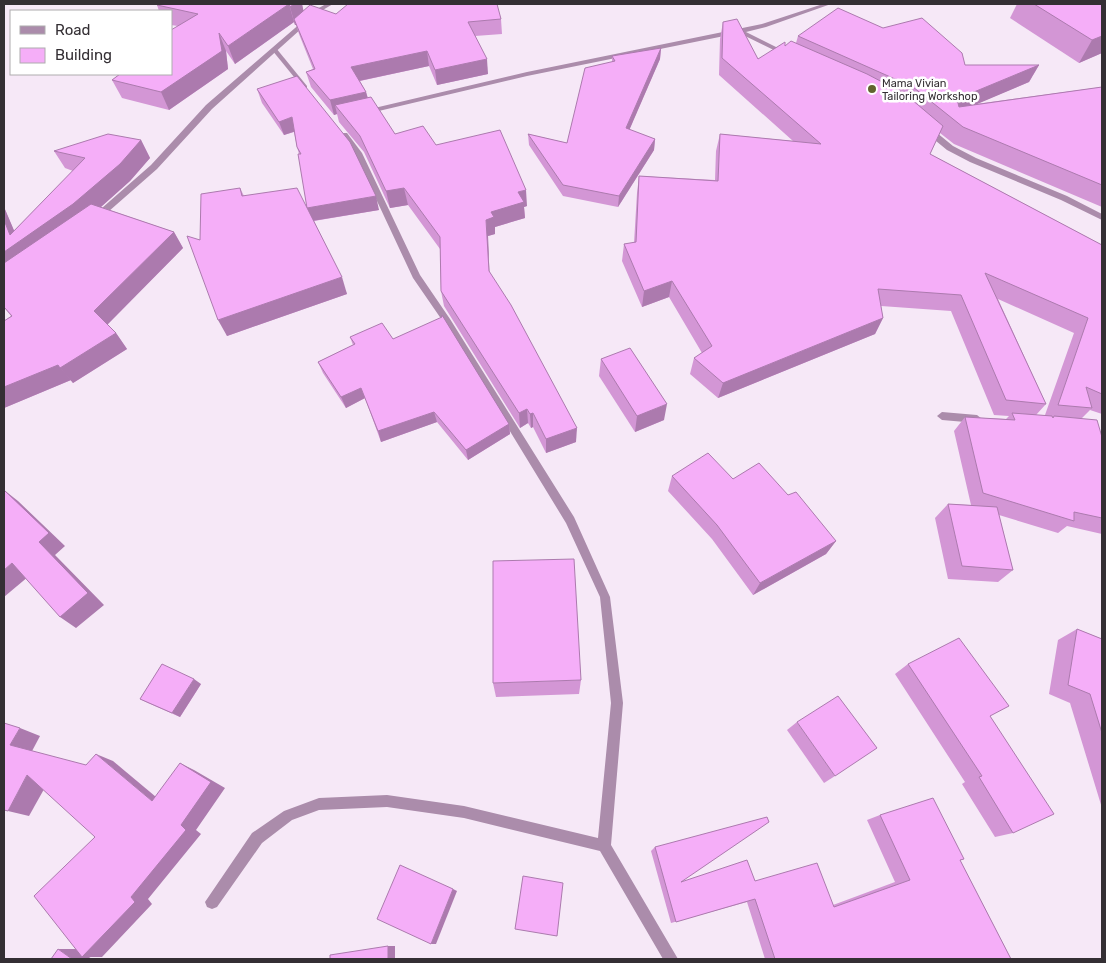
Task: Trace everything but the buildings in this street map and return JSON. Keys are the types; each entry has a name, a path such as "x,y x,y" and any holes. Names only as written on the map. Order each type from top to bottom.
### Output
{"street":[{"path":"88,225 154,167 209,107 274,49 320,10 330,4"},
{"path":"360,114 527,74 764,26 828,4"},
{"path":"740,31 793,58"},
{"path":"274,49 314,99"},
{"path":"921,124 950,148 1064,198 1102,217"},
{"path":"337,127 358,153 416,276 447,321 570,520 605,597 617,703 604,846 671,959"},
{"path":"942,416 988,420"},
{"path":"212,902 257,838 288,815 319,804 397,802 464,812 604,846"}],"place":[{"name":"Mama Vivian Tailoring Workshop","path":"872,89"}]}
